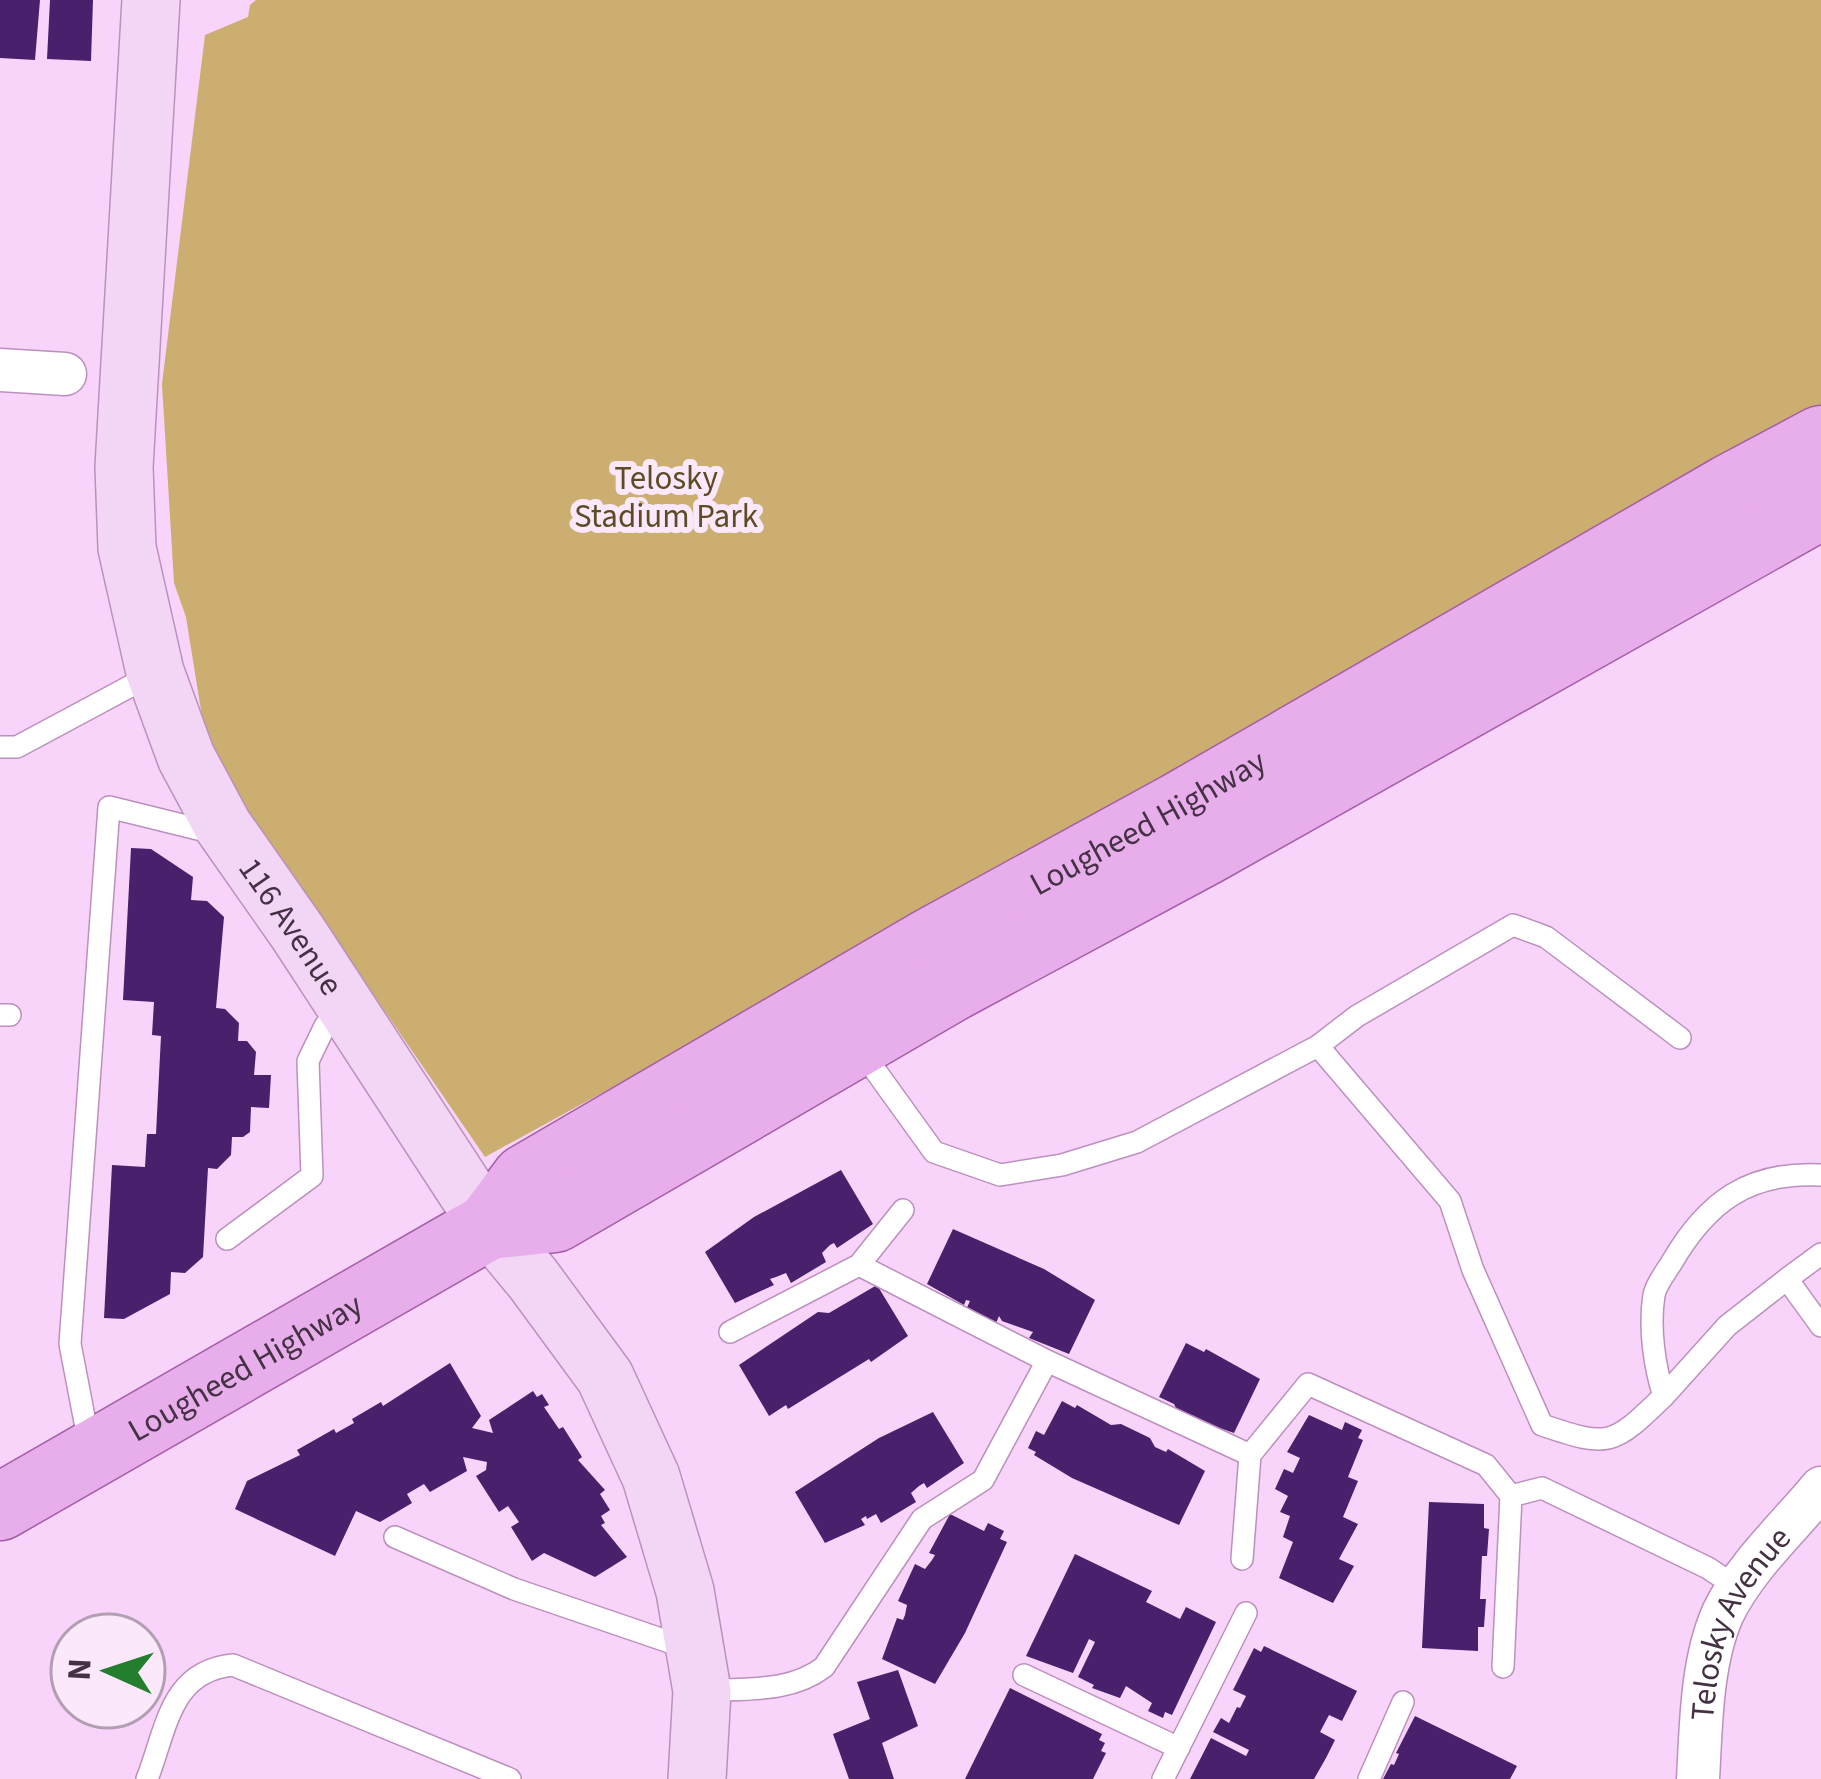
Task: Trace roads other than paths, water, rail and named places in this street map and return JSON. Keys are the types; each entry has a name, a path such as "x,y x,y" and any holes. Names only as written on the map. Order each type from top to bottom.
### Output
{"main road":[{"name":"Lougheed Highway","path":"0,1507 489,1226 525,1178 931,941 1178,806 1821,439"},
{"name":"Lougheed Highway","path":"489,1226 555,1219 857,1044 1821,506"}],"street":[{"name":"116 Avenue","path":"151,0 124,467 127,548 155,672 186,757 223,826 489,1226 604,1377 651,1477 685,1591 699,1671 697,1779"},
{"path":"0,370 65,374"},
{"name":"Telosky Avenue","path":"1698,1779 1705,1695 1722,1616 1738,1588 1821,1488"}],"lane":[{"path":"0,747 17,747 155,672"},
{"path":"92,1454 70,1344 109,807 198,830 223,826"},
{"path":"857,1044 934,1152 1000,1175 1062,1165 1137,1142 1318,1046 1357,1016 1513,926 1546,937 1680,1038"},
{"path":"227,1239 312,1175 308,1061 344,1004"},
{"path":"1318,1046 1450,1201 1474,1270 1542,1425 1594,1442 1628,1430 1727,1326 1821,1254"},
{"path":"1664,1396 1655,1368 1654,1292 1691,1228 1739,1188 1792,1173 1821,1175"},
{"path":"730,1332 859,1265 903,1210"},
{"path":"859,1265 1047,1361 1250,1455"},
{"path":"1787,1279 1821,1326"},
{"path":"395,1537 514,1588 673,1646 699,1671 790,1685 824,1667 922,1519 983,1480 1047,1361"},
{"path":"1243,1559 1250,1455 1308,1384 1486,1465 1511,1496 1503,1667"},
{"path":"1511,1496 1542,1488 1708,1568 1738,1588"},
{"path":"1163,1779 1246,1613"},
{"path":"147,1779 182,1687 208,1667 233,1665 510,1779"},
{"path":"1024,1676 1179,1748"},
{"path":"1369,1779 1403,1702"}],"park label":[{"name":"Telosky Stadium Park","path":"666,496"}]}
